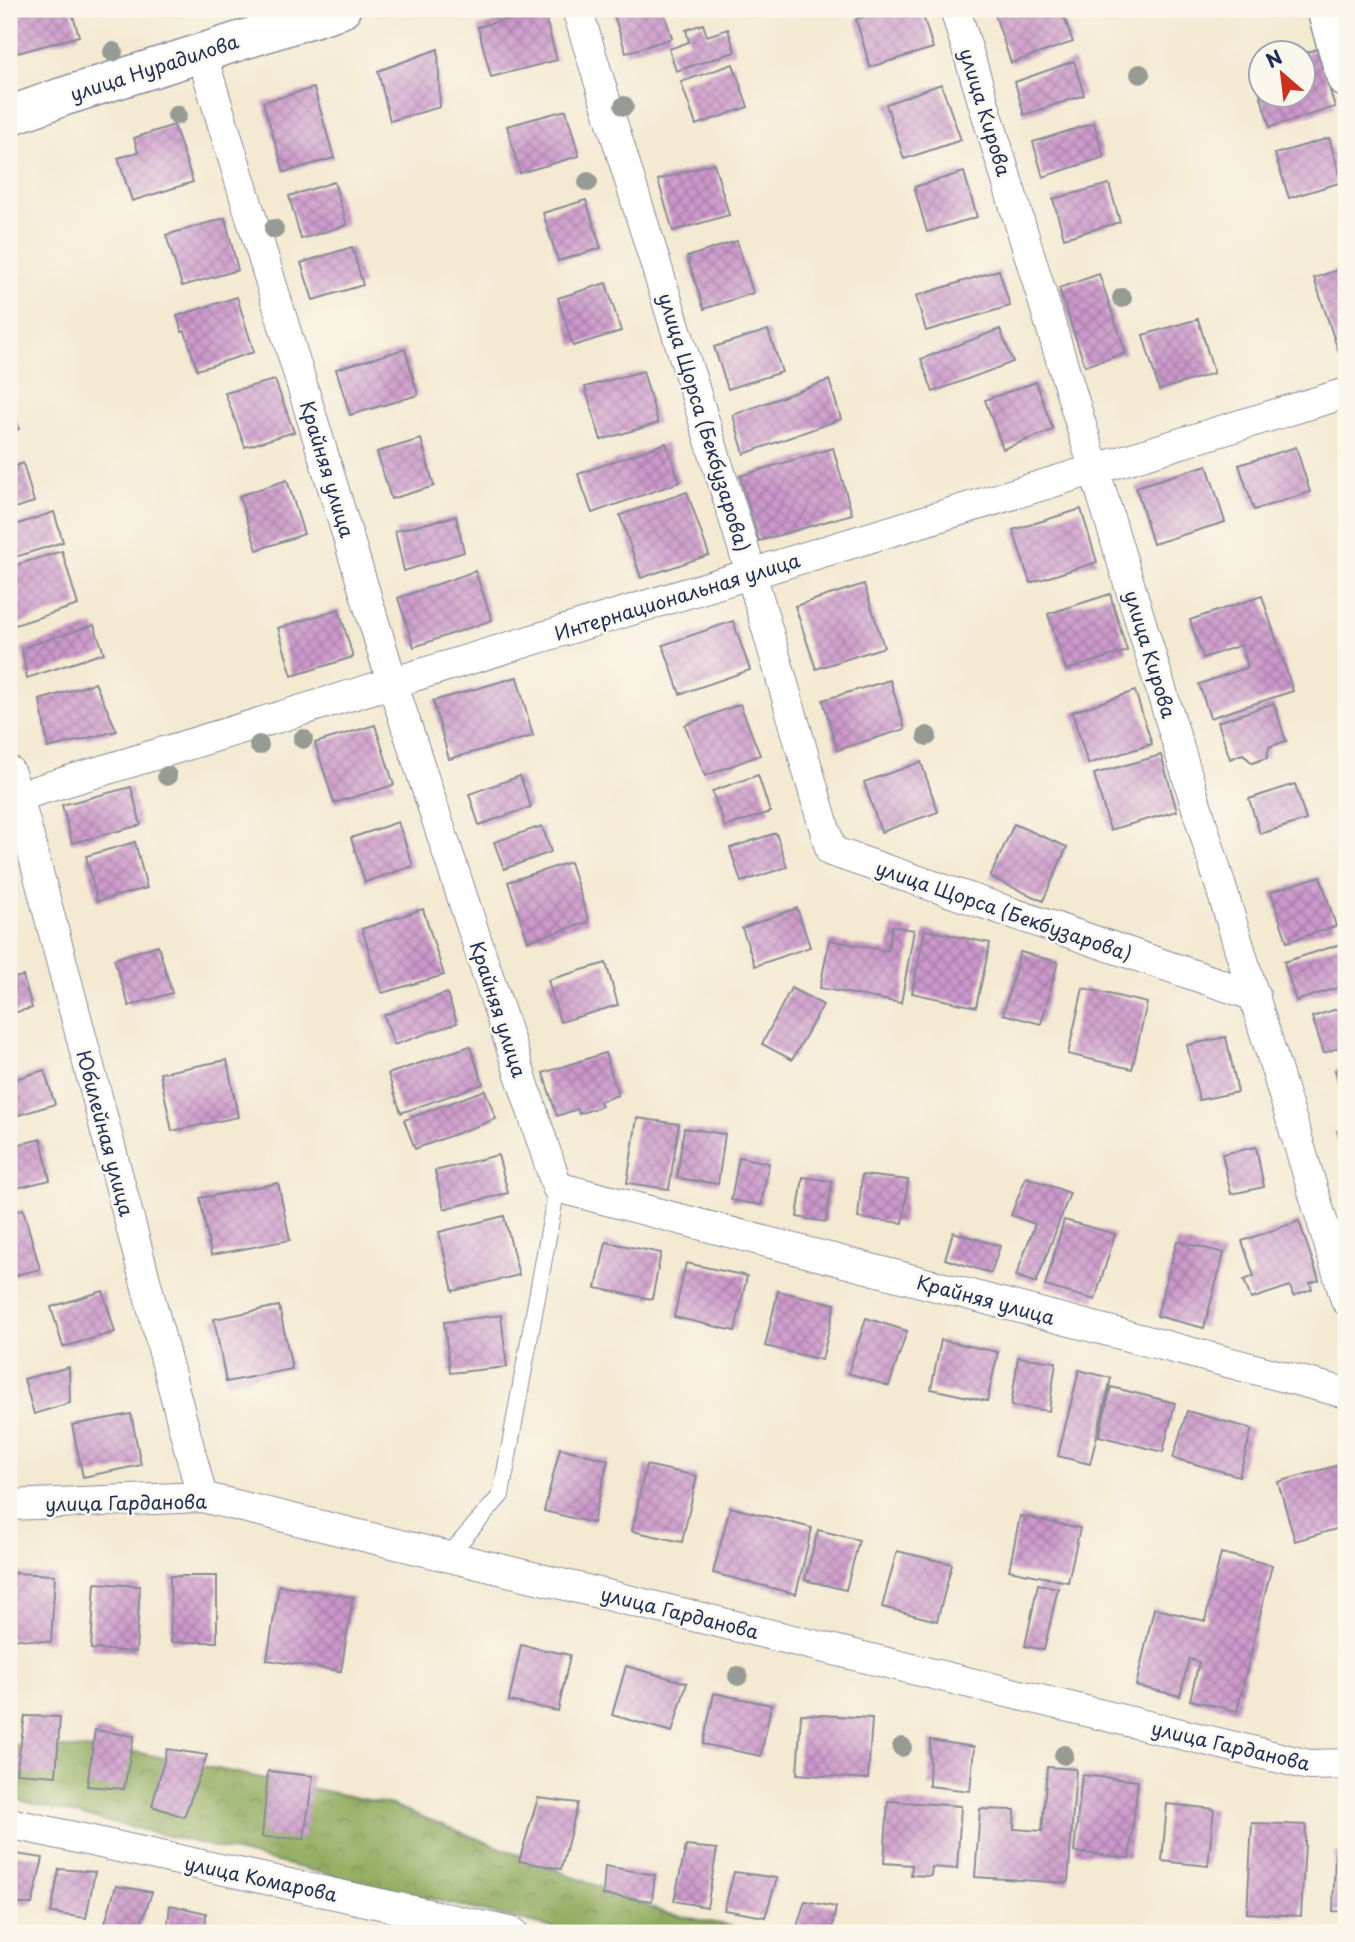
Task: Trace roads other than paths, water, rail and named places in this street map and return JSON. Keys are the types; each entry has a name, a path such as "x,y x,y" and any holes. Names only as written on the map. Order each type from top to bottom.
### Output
{"street":[{"name":"улица Нурадилова","path":"9,116 341,9"},
{"name":"улица Щорса (Бекбузарова)","path":"578,9 751,573 831,851 1255,996"},
{"name":"улица Кирова","path":"955,9 1346,1300"},
{"path":"1325,9 1346,78"},
{"name":"Крайняя улица","path":"201,52 393,682 557,1187 1346,1393"},
{"name":"Интернациональная улица","path":"12,789 393,682 1346,393"},
{"name":"Юбилейная улица","path":"12,789 202,1497"},
{"name":"улица Гарданова","path":"9,1505 202,1497 1309,1765 1346,1764"},
{"name":"улица Комарова","path":"9,1823 513,1933"}],"lane":[{"path":"448,1556 501,1495 557,1187"}]}
